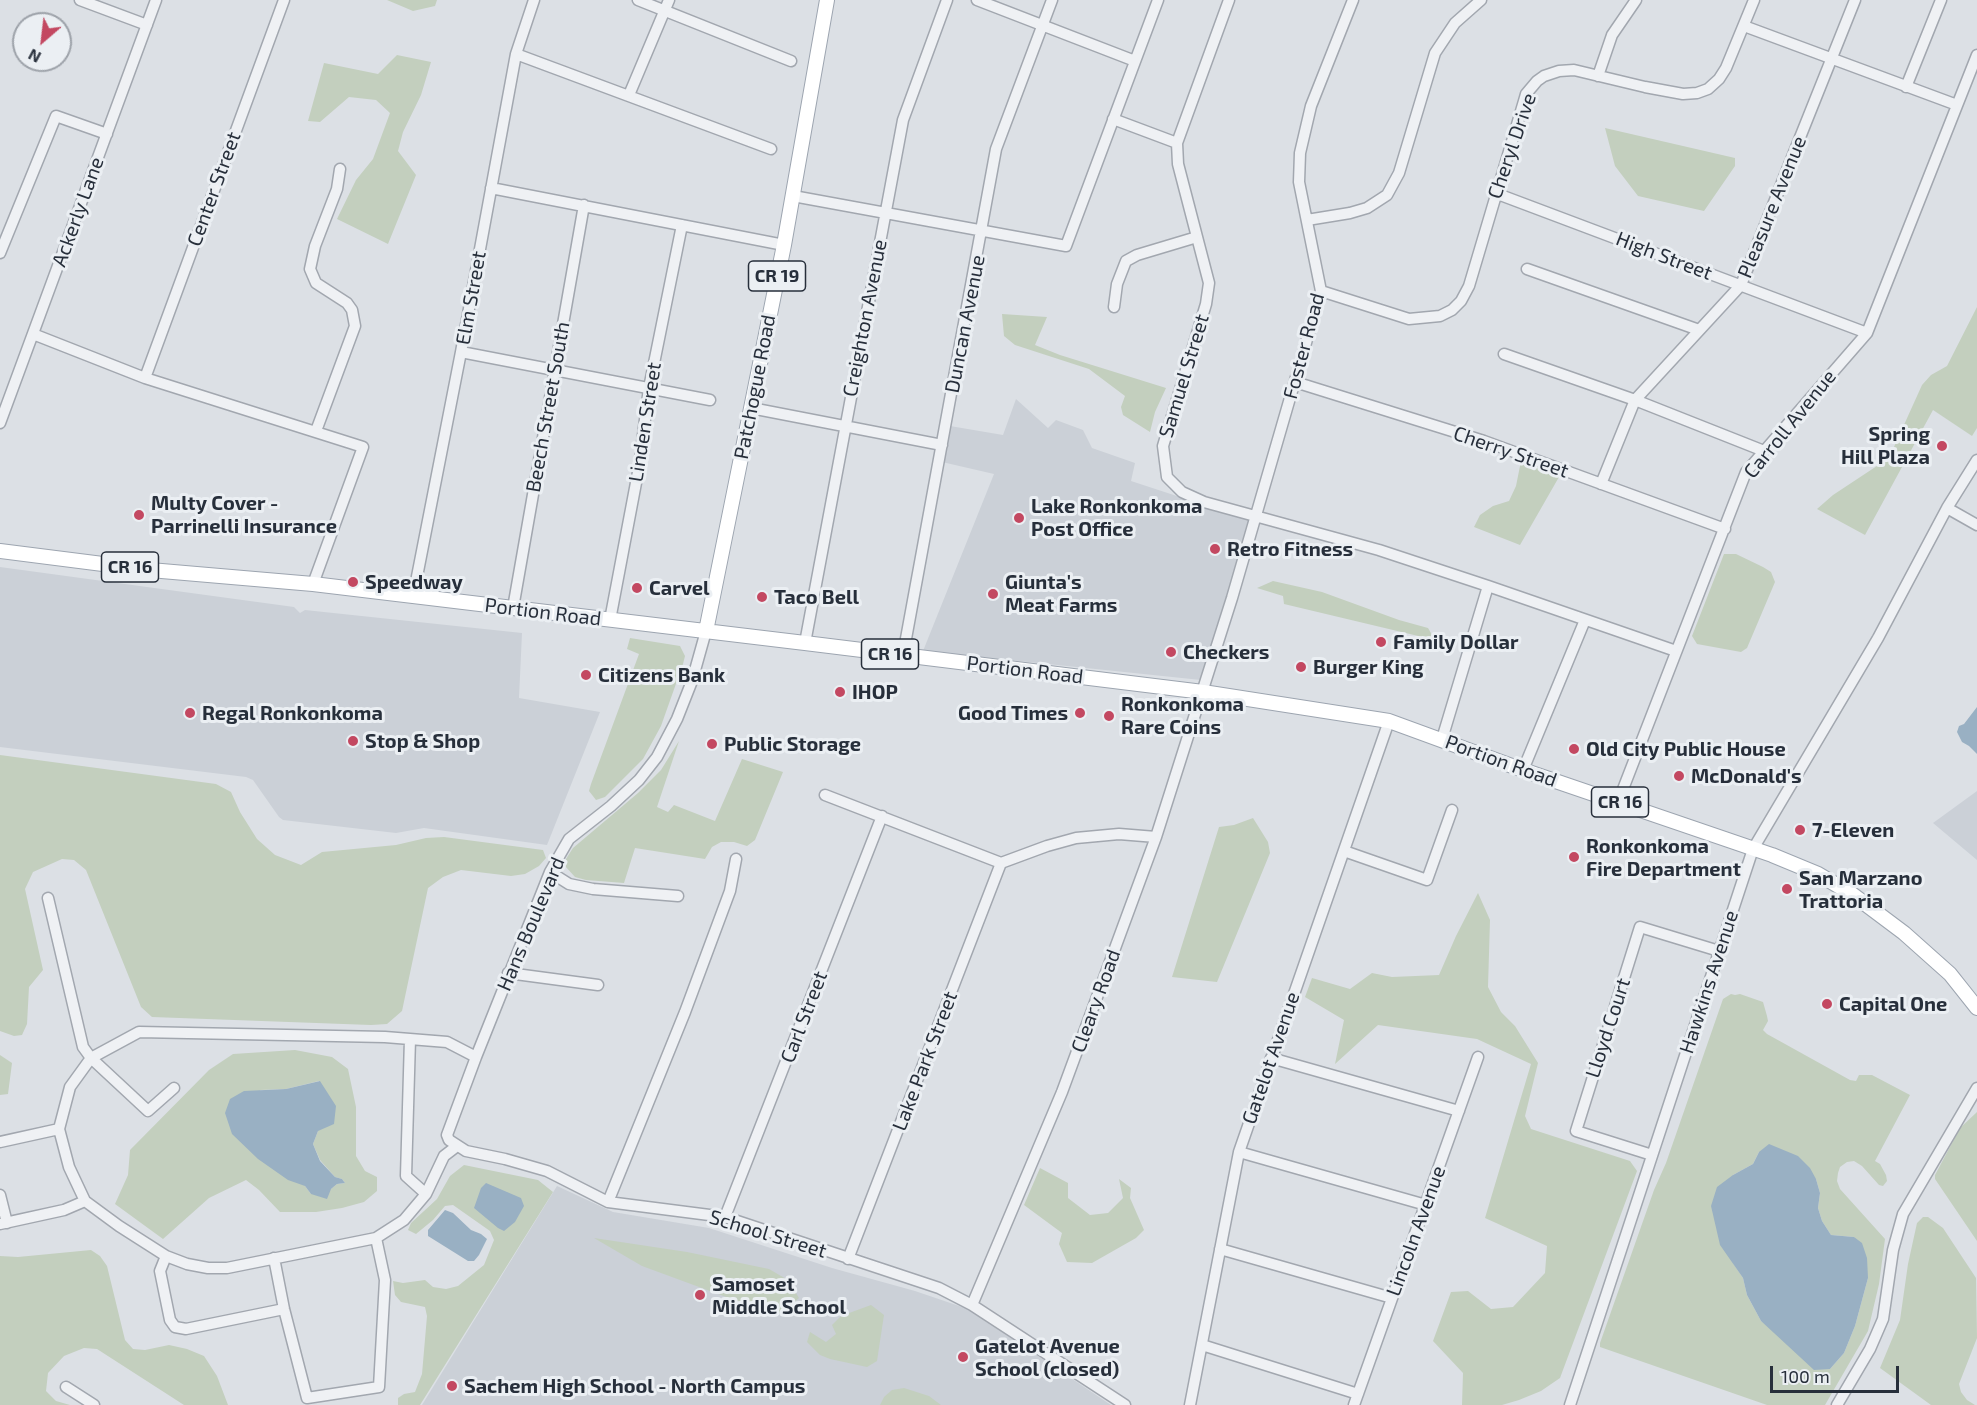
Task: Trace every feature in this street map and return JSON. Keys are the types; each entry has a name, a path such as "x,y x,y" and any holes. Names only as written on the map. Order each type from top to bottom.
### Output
{"main road":[{"name":"Patchogue Road","path":"706,631 784,245 827,0"},
{"name":"Portion Road","path":"0,551 150,570 313,584 805,642 1203,692 1389,722 1618,801 1818,874 1871,907 1904,933 1950,974 1977,1008"}],"street":[{"path":"80,0 147,24"},
{"name":"Ackerly Lane","path":"0,423 156,0"},
{"name":"Center Street","path":"145,378 284,0"},
{"name":"Elm Street","path":"413,597 516,54 534,0"},
{"path":"638,0 667,5 791,61"},
{"name":"Creighton Avenue","path":"805,642 903,120 948,0"},
{"path":"977,0 1135,61"},
{"name":"Duncan Avenue","path":"903,655 996,149 1052,0"},
{"path":"792,196 1066,246 1158,0"},
{"name":"Samuel Street","path":"1229,0 1177,143 1178,164 1209,283 1206,304 1166,434 1163,454 1167,477 1190,497 1379,550 1676,651"},
{"name":"Foster Road","path":"1203,692 1321,291 1299,182 1300,153 1311,106 1353,0"},
{"path":"1307,220 1367,208 1387,195 1399,173 1435,53 1455,23 1481,0"},
{"path":"1598,76 1612,35 1636,0"},
{"name":"Cheryl Drive","path":"1321,291 1409,319 1431,318 1452,310 1461,301 1468,286 1524,101 1531,87 1544,76 1558,71 1574,70 1683,94 1703,91 1719,79 1754,0"},
{"name":"Pleasure Avenue","path":"1601,484 1635,400 1741,285 1855,0"},
{"path":"1906,87 1941,0"},
{"path":"629,95 667,5"},
{"path":"1744,26 1957,105"},
{"path":"516,54 771,149"},
{"name":"Carroll Avenue","path":"1618,801 1746,472 1866,333 1957,105 1975,68 1977,56"},
{"path":"0,253 56,116 107,134"},
{"path":"1113,119 1177,143"},
{"path":"316,431 355,327 352,310 347,303 316,283 310,269 315,246 337,189 340,169"},
{"path":"491,188 784,245"},
{"name":"High Street","path":"1495,193 1866,333"},
{"name":"Beech Street South","path":"513,608 584,205"},
{"name":"Linden Street","path":"610,620 639,467 649,388 682,225"},
{"path":"1114,307 1117,284 1126,261 1137,255 1197,237"},
{"path":"1527,268 1699,330"},
{"path":"33,334 145,378 363,447 313,584"},
{"path":"461,352 710,400"},
{"path":"1504,354 1635,400 1764,451"},
{"name":"Cherry Street","path":"1295,382 1484,441 1725,529"},
{"path":"751,408 942,445"},
{"name":"Hawkins Avenue","path":"1570,1405 1753,849 1878,638 1947,508 1977,460"},
{"path":"1947,508 1977,525"},
{"path":"1442,739 1488,586"},
{"path":"1523,770 1585,620"},
{"name":"Hans Boulevard","path":"457,1146 449,1140 447,1135 508,973 550,872 569,839 611,806 639,780 657,756 677,718 692,681 706,631"},
{"name":"Cleary Road","path":"972,1305 1062,1092 1156,837 1203,692"},
{"name":"Gatelot Avenue","path":"1190,1405 1227,1204 1239,1152 1389,722"},
{"path":"825,795 1001,862 1076,838 1119,834 1156,837"},
{"path":"1344,851 1427,880 1452,810"},
{"name":"Carl Street","path":"726,1217 882,816"},
{"path":"608,1202 726,902 736,859"},
{"name":"Lake Park Street","path":"848,1258 1001,862"},
{"path":"550,872 569,884 593,889 678,896"},
{"path":"48,898 83,1047 91,1058 148,1112 174,1088"},
{"name":"Lloyd Court","path":"1652,1155 1576,1131 1640,927 1719,951"},
{"path":"508,973 598,986"},
{"path":"457,1146 444,1156 426,1194 404,1221 376,1238 218,1268 187,1264 166,1256 118,1226 86,1201 69,1167 59,1129 70,1087 91,1058 139,1032 410,1039 447,1042 476,1057"},
{"path":"410,1039 406,1176 426,1194"},
{"path":"1271,1058 1459,1111"},
{"name":"Lincoln Avenue","path":"1354,1405 1478,1058"},
{"path":"1839,1405 1880,1327 1887,1301 1893,1250 1903,1214 1977,1088"},
{"path":"0,1142 59,1129"},
{"name":"School Street","path":"457,1146 466,1151 505,1158 547,1171 608,1202 726,1217 939,1288 972,1305 1125,1405"},
{"path":"1239,1152 1426,1205"},
{"path":"0,1195 3,1223 64,1210 86,1201"},
{"path":"274,1257 284,1309 307,1398 379,1387 385,1280 376,1238"},
{"path":"1220,1249 1392,1298"},
{"path":"166,1256 160,1271 170,1320 176,1327 186,1329 284,1309"},
{"path":"1202,1345 1358,1394"},
{"path":"66,1388 94,1405"}],"shaded area":[{"path":"1016,399 1048,428 1056,420 1083,430 1092,448 1135,463 1131,481 1250,520 1201,680 923,651 994,474 942,462 950,426 1003,435"},
{"path":"0,567 294,607 300,613 305,610 522,633 519,698 600,712 547,845 424,828 396,833 283,820 253,780 246,777 0,747"},
{"path":"1977,791 1977,860 1933,823"},
{"name":"Samoset Middle School","path":"557,1186 613,1212 709,1228 968,1309 1111,1405 422,1405"}],"green space":[{"path":"387,0 437,0 435,6 413,11"},
{"path":"397,55 431,62 421,95 403,132 398,151 416,175 388,244 337,219 356,180 373,159 390,113 376,100 349,97 320,122 308,121 324,63 378,74"},
{"path":"1605,128 1735,158 1735,166 1704,211 1638,196 1615,166"},
{"path":"1977,307 1977,428 1972,436 1933,410 1865,535 1817,509 1833,495 1889,458 1922,385 1931,375 1947,366"},
{"path":"1002,314 1047,317 1035,345 1166,388 1155,412 1150,432 1123,415 1121,407 1125,396 1089,369 1015,345 1004,336"},
{"path":"1521,461 1559,477 1520,545 1474,527 1480,515 1493,506 1509,501 1516,486"},
{"path":"1724,554 1736,554 1763,567 1771,572 1775,582 1747,648 1741,652 1697,644 1692,636"},
{"path":"1273,581 1322,592 1428,628 1435,640 1284,604 1283,596 1257,588"},
{"path":"630,638 680,646 685,656 661,726 643,759 605,797 596,800 589,791 591,784 639,654 627,649"},
{"path":"679,741 657,807 668,812 674,805 715,821 742,759 783,772 755,840 747,846 734,842 721,842 712,847 705,859 635,848 624,883 575,877 565,866 566,859 573,848 638,793 661,770"},
{"path":"0,755 216,784 231,792 240,812 257,839 275,855 301,865 322,852 396,845 426,838 444,837 543,850 546,858 539,866 525,874 511,876 461,870 443,877 428,888 402,1011 387,1024 371,1025 152,1017 141,1007 86,870 74,860 62,859 33,872 25,889 43,970 29,987 27,1024 22,1035 14,1036 0,1031"},
{"path":"1253,818 1268,842 1270,853 1217,982 1172,977 1219,827 1234,825"},
{"path":"1478,893 1490,920 1488,987 1501,1012 1515,1026 1538,1063 1525,1116 1531,1129 1630,1161 1637,1171 1560,1378 1541,1391 1502,1405 1462,1405 1463,1373 1433,1341 1451,1292 1468,1291 1491,1309 1513,1307 1545,1273 1547,1246 1485,1218 1531,1064 1477,1039 1378,1025 1335,1064 1344,1020 1305,997 1312,978 1350,989 1372,973 1392,977 1439,975"},
{"path":"1731,994 1740,994 1763,1002 1768,1021 1763,1030 1767,1034 1850,1080 1856,1081 1859,1075 1872,1075 1910,1095 1875,1161 1880,1164 1886,1175 1887,1181 1883,1186 1879,1185 1862,1166 1854,1161 1847,1162 1840,1167 1838,1173 1837,1181 1840,1189 1885,1239 1879,1284 1868,1331 1825,1405 1767,1405 1600,1347 1723,999","holes":["1759,1152 1816,1179 1820,1193 1818,1208 1822,1221 1831,1235 1854,1237 1868,1278 1855,1326 1844,1353 1830,1369 1761,1321 1747,1295 1743,1278 1733,1263 1733,1175 1753,1164"]},
{"path":"295,1050 332,1057 348,1069 356,1107 356,1156 365,1171 377,1177 377,1191 364,1202 342,1208 316,1212 280,1212 246,1180 209,1198 163,1239 115,1204 128,1175 130,1150 209,1070 233,1054","holes":["319,1081 318,1131 313,1144 320,1160 335,1177 342,1179 345,1183 311,1194 305,1186 260,1090 286,1089"]},
{"path":"0,1055 12,1063 8,1094 0,1095"},
{"path":"1977,1112 1977,1241 1935,1179 1935,1175 1960,1128"},
{"path":"464,1165 538,1180 553,1192 420,1405 398,1405 398,1398 415,1392 422,1374 427,1316 425,1307 401,1302 395,1295 393,1281 403,1283 425,1280 433,1287 446,1289 458,1286 484,1265 494,1240 490,1231 453,1205 445,1206 416,1234 408,1230 411,1223 437,1199 450,1176"},
{"path":"1040,1168 1068,1183 1068,1198 1090,1215 1108,1213 1123,1198 1119,1179 1131,1188 1130,1198 1144,1230 1136,1238 1092,1263 1067,1262 1059,1244 1062,1233 1024,1205"},
{"path":"1923,1217 1928,1217 1943,1228 1976,1278 1977,1338 1959,1384 1967,1400 1975,1405 1931,1405 1880,1368 1900,1320 1917,1223"},
{"path":"594,1238 687,1252 769,1269 788,1280 799,1298 782,1313 767,1312 642,1266"},
{"path":"91,1250 100,1256 107,1266 125,1340 133,1349 145,1350 169,1345 204,1356 217,1376 228,1405 184,1405 97,1349 84,1348 64,1356 48,1373 46,1391 56,1401 70,1405 0,1405 0,1256 18,1257"},
{"path":"871,1305 884,1315 877,1361 867,1367 820,1355 807,1342 810,1332 826,1342 836,1334 832,1325 841,1316"},
{"path":"904,1388 929,1396 941,1405 880,1405 884,1397 892,1390"}],"water":[{"path":"1977,707 1977,754 1962,742 1957,732 1959,726 1964,724"},
{"path":"320,1081 336,1106 334,1124 318,1131 313,1144 320,1161 335,1177 342,1179 345,1183 337,1184 331,1189 327,1199 311,1194 305,1186 288,1180 258,1159 232,1134 225,1113 230,1099 244,1091 286,1089"},
{"path":"1769,1144 1798,1156 1810,1168 1820,1193 1818,1208 1822,1221 1831,1235 1854,1237 1862,1243 1867,1258 1868,1278 1855,1326 1844,1353 1830,1369 1814,1370 1761,1321 1747,1295 1743,1278 1720,1245 1711,1206 1717,1187 1753,1164 1759,1152"},
{"path":"486,1183 521,1198 524,1206 515,1222 504,1231 474,1208 481,1188"},
{"path":"445,1210 453,1213 471,1230 487,1239 474,1261 468,1261 428,1236 428,1230"}],"place":[{"name":"Spring Hill Plaza","path":"1942,446"},
{"name":"Multy Cover - Parrinelli Insurance","path":"139,515"},
{"name":"Lake Ronkonkoma Post Office","path":"1019,518"},
{"name":"Retro Fitness","path":"1215,549"},
{"name":"Speedway","path":"353,582"},
{"name":"Carvel","path":"637,588"},
{"name":"Giunta's Meat Farms","path":"993,594"},
{"name":"Taco Bell","path":"762,597"},
{"name":"Family Dollar","path":"1381,642"},
{"name":"Checkers","path":"1171,652"},
{"name":"Burger King","path":"1301,667"},
{"name":"Citizens Bank","path":"586,675"},
{"name":"IHOP","path":"840,692"},
{"name":"Regal Ronkonkoma","path":"190,713"},
{"name":"Good Times","path":"1080,713"},
{"name":"Ronkonkoma Rare Coins","path":"1109,716"},
{"name":"Stop & Shop","path":"353,741"},
{"name":"Public Storage","path":"712,744"},
{"name":"Old City Public House","path":"1574,749"},
{"name":"McDonald's","path":"1679,776"},
{"name":"7-Eleven","path":"1800,830"},
{"name":"Ronkonkoma Fire Department","path":"1574,857"},
{"name":"San Marzano Trattoria","path":"1787,889"},
{"name":"Capital One","path":"1827,1004"},
{"name":"Samoset Middle School","path":"700,1295"},
{"name":"Gatelot Avenue School (closed)","path":"963,1357"},
{"name":"Sachem High School - North Campus","path":"452,1386"}]}
